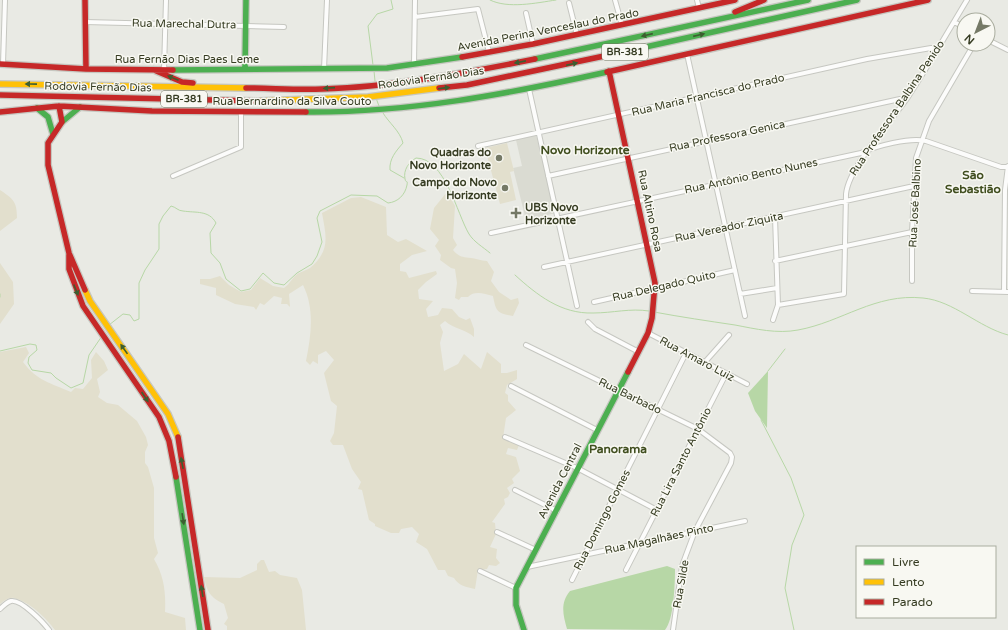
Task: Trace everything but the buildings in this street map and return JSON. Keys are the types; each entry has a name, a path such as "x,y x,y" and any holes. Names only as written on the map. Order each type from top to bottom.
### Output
{"main road":[{"path":"85,0 86,69"},
{"path":"245,69 246,0"},
{"name":"Avenida Perina Venceslau do Prado","path":"374,68 387,68 414,64 533,44 735,0"},
{"path":"702,22 764,0"},
{"name":"Rodovia Fernão Dias","path":"0,84 322,89 368,86 462,73 531,60 808,0"},
{"name":"Rodovia Fernão Dias","path":"0,96 276,101 368,97 467,85 542,70 857,0"},
{"name":"Rua Bernardino da Silva Couto","path":"0,112 59,106 152,111 368,111 400,109 470,100 529,89 928,0"},
{"name":"Rua Fernão Dias Paes Leme","path":"2,64 86,69 220,71 245,69 362,70 374,68"},
{"path":"154,70 182,82 239,88"},
{"name":"Rua Altino Rosa","path":"609,71 655,288 652,318"},
{"path":"59,106 62,122"},
{"path":"80,107 62,122 48,143 48,165 69,253 90,301 168,414 178,438 208,630"},
{"path":"37,108 48,117 53,134"},
{"path":"69,253 69,269 74,286 83,306 159,417 169,441 200,630"},
{"name":"Avenida Central","path":"516,588 637,351 648,333 652,318"},
{"path":"516,588 514,599 524,630"}],"street":[{"path":"2,64 2,21 5,0"},
{"path":"164,70 164,24 166,0"},
{"path":"324,70 327,0"},
{"path":"414,64 415,0"},
{"path":"615,0 622,25"},
{"path":"697,0 699,8"},
{"name":"Rua Professora Balbina Penido","path":"778,305 844,294 846,202 848,184 868,149 905,100 938,50 967,0"},
{"path":"568,3 577,35"},
{"path":"415,17 478,9 489,52"},
{"path":"526,13 533,44"},
{"name":"Rua Marechal Dutra","path":"85,22 284,27"},
{"path":"996,44 1008,50"},
{"name":"Rua Maria Francisca do Prado","path":"478,146 867,59 932,48 938,50"},
{"name":"Rua José Balbino","path":"912,281 912,232 915,163 921,140 934,112 969,52"},
{"path":"687,54 745,316"},
{"path":"529,89 577,306"},
{"name":"Rua Professora Genica","path":"548,176 706,140 900,99 905,100"},
{"path":"173,176 241,147 242,111"},
{"name":"Rua Antônio Bento Nunes","path":"491,233 716,183 861,153 876,146 921,140 1001,167 1008,166"},
{"path":"972,291 1006,292 1007,248 1005,190 1008,166"},
{"name":"Rua Vereador Ziquita","path":"544,267 914,186"},
{"path":"773,320 778,305 775,217"},
{"path":"776,261 912,232"},
{"name":"Rua Delegado Quito","path":"594,302 735,270"},
{"path":"740,294 777,288"},
{"path":"588,322 595,329 637,351"},
{"name":"Rua Amaro Luiz","path":"648,333 747,384"},
{"path":"706,362 729,335"},
{"name":"Rua Barbado","path":"526,345 698,429 730,453"},
{"name":"Rua Domingo Gomes","path":"572,580 686,352"},
{"name":"Rua Lira Santo Antônio","path":"626,570 726,374"},
{"path":"510,386 597,430"},
{"path":"505,437 577,468 656,510"},
{"name":"Rua Silde","path":"673,630 682,566 696,531 731,463 732,457 730,453"},
{"path":"515,490 556,510"},
{"name":"Rua Magalhães Pinto","path":"527,567 745,521"},
{"path":"497,532 536,550"},
{"path":"480,571 516,588"},
{"path":"0,609 8,602 15,602 36,616 50,630"}],"shaded area":[{"path":"536,135 556,213 526,220 513,168 522,166 516,140"},
{"path":"507,143 514,171 510,172 516,200 500,204 485,148"},
{"path":"0,190 15,204 17,218 0,231"},
{"path":"447,192 455,206 453,238 457,245 453,250 461,256 487,261 494,272 491,281 499,292 511,300 518,298 519,303 513,316 500,313 496,309 493,296 477,293 468,297 461,297 459,300 455,298 457,283 455,269 451,268 440,260 441,255 435,246 439,240 430,229 434,208"},
{"path":"361,197 386,207 387,235 398,242 406,239 427,251 412,255 400,264 400,271 406,272 409,278 436,271 437,274 418,290 419,299 433,301 426,309 428,317 438,315 442,308 452,309 459,317 466,320 470,318 474,329 474,337 445,321 440,325 443,332 440,343 444,371 458,364 464,354 481,369 487,352 501,364 501,373 517,370 517,379 507,385 505,393 508,395 508,401 516,410 506,418 503,438 519,445 517,450 508,448 506,454 516,457 520,471 512,479 514,483 507,488 510,493 508,497 504,499 505,504 492,522 495,523 496,534 490,547 497,549 496,558 500,563 496,566 489,565 487,569 478,570 475,589 460,584 454,578 448,576 445,570 438,570 427,549 416,542 419,534 412,527 401,529 399,533 391,533 375,526 375,524 369,520 362,490 358,489 361,482 352,469 343,445 333,445 330,441 334,433 337,406 331,401 324,373 334,360 326,351 318,355 318,364 313,361 310,365 306,361 311,313 307,294 303,285 289,294 290,307 287,304 281,304 282,298 274,296 264,305 260,303 256,310 254,307 235,304 216,295 216,288 200,284 200,279 210,279 220,276 229,285 241,292 251,290 260,278 273,286 284,288 297,274 310,268 321,255 325,242 325,229 322,213 351,198"},
{"path":"0,263 13,282 14,304 0,324"},
{"path":"26,347 29,353 23,362 28,368 45,381 71,392 75,388 83,389 92,378 91,360 96,352 104,361 108,370 97,379 100,392 98,397 107,403 118,405 137,421 146,437 148,445 145,452 145,463 148,467 154,488 154,538 158,553 154,559 164,584 165,612 185,618 186,630 55,630 37,611 20,600 10,598 0,604 0,352"},
{"path":"768,371 767,428 755,411 748,393"},
{"path":"261,560 264,560 269,572 275,571 280,575 297,578 302,590 306,630 227,630 227,626 224,624 228,618 224,604 210,594 206,587 204,577 240,578 257,570 257,564"},
{"path":"667,566 675,569 675,583 672,610 665,630 567,629 563,609 565,600 570,591"}],"waterway":[{"path":"373,65 368,26 377,14 393,9 391,0"},
{"path":"490,0 497,3 514,5 556,0"},
{"path":"374,71 375,81"},
{"path":"376,98 379,106"},
{"path":"383,113 397,131 403,143 392,159 390,170 404,178"},
{"path":"109,325 123,314 130,315 134,321 139,319 139,283 145,270 159,249 159,224 171,206 181,211 206,214 213,219 216,223 210,233 211,253 220,263 226,279 241,291 250,289 263,273 274,283 284,285 297,273 312,264 317,256 322,242 317,218 320,211 351,195 377,196 388,203 395,201 405,192 407,183 405,180 405,172 409,164 416,158 426,160 435,167 449,188 469,234 476,242 490,253"},
{"path":"515,275 532,290 550,302 570,310 593,313 635,310 649,311"},
{"path":"654,312 766,330 790,331 814,326 859,309 889,300 923,298 945,304 986,326 1008,335"},
{"path":"0,351 30,344 36,345 37,350 29,357 28,363 32,370 51,373 71,388 83,383 89,355 102,336"},
{"path":"768,371 785,349"},
{"path":"761,420 791,478 804,515 792,545 785,588 794,630"}],"traffic: fast":[{"path":"245,69 246,0"},
{"path":"535,59 808,0"},
{"path":"623,52 857,0"},
{"path":"173,70 387,68 462,57"},
{"path":"306,112 382,109 458,101 533,88 607,72"},
{"path":"62,122 80,107"},
{"path":"37,108 48,117 53,134"},
{"path":"524,630 516,605 516,588 628,372"},
{"path":"176,477 200,630"}],"traffic: slow":[{"path":"0,84 246,88"},
{"path":"259,101 368,97 439,88"},
{"path":"85,290 90,301 168,414 178,437"}],"traffic: jam":[{"path":"85,0 86,69"},
{"path":"462,57 533,44 735,0"},
{"path":"735,12 764,0"},
{"path":"607,72 928,0"},
{"path":"439,88 467,85 623,52"},
{"path":"246,88 349,88 456,74 535,59"},
{"path":"0,64 86,69 173,70"},
{"path":"154,70 182,82 193,83"},
{"path":"609,71 655,283 652,318 648,333 628,372"},
{"path":"0,95 259,101"},
{"path":"59,106 62,122 48,143 48,165 69,253 85,290"},
{"path":"0,112 59,106 152,111 306,112"},
{"path":"69,255 69,269 83,306 159,417 169,441 176,477"},
{"path":"178,437 208,630"}],"place":[{"name":"Quadras do Novo Horizonte","path":"499,158"},
{"name":"Campo do Novo Horizonte","path":"505,188"},
{"name":"UBS Novo Horizonte","path":"516,213"}],"district":[{"name":"Novo Horizonte","path":"585,150"},
{"name":"São Sebastião","path":"973,182"},
{"name":"Panorama","path":"618,449"}]}
